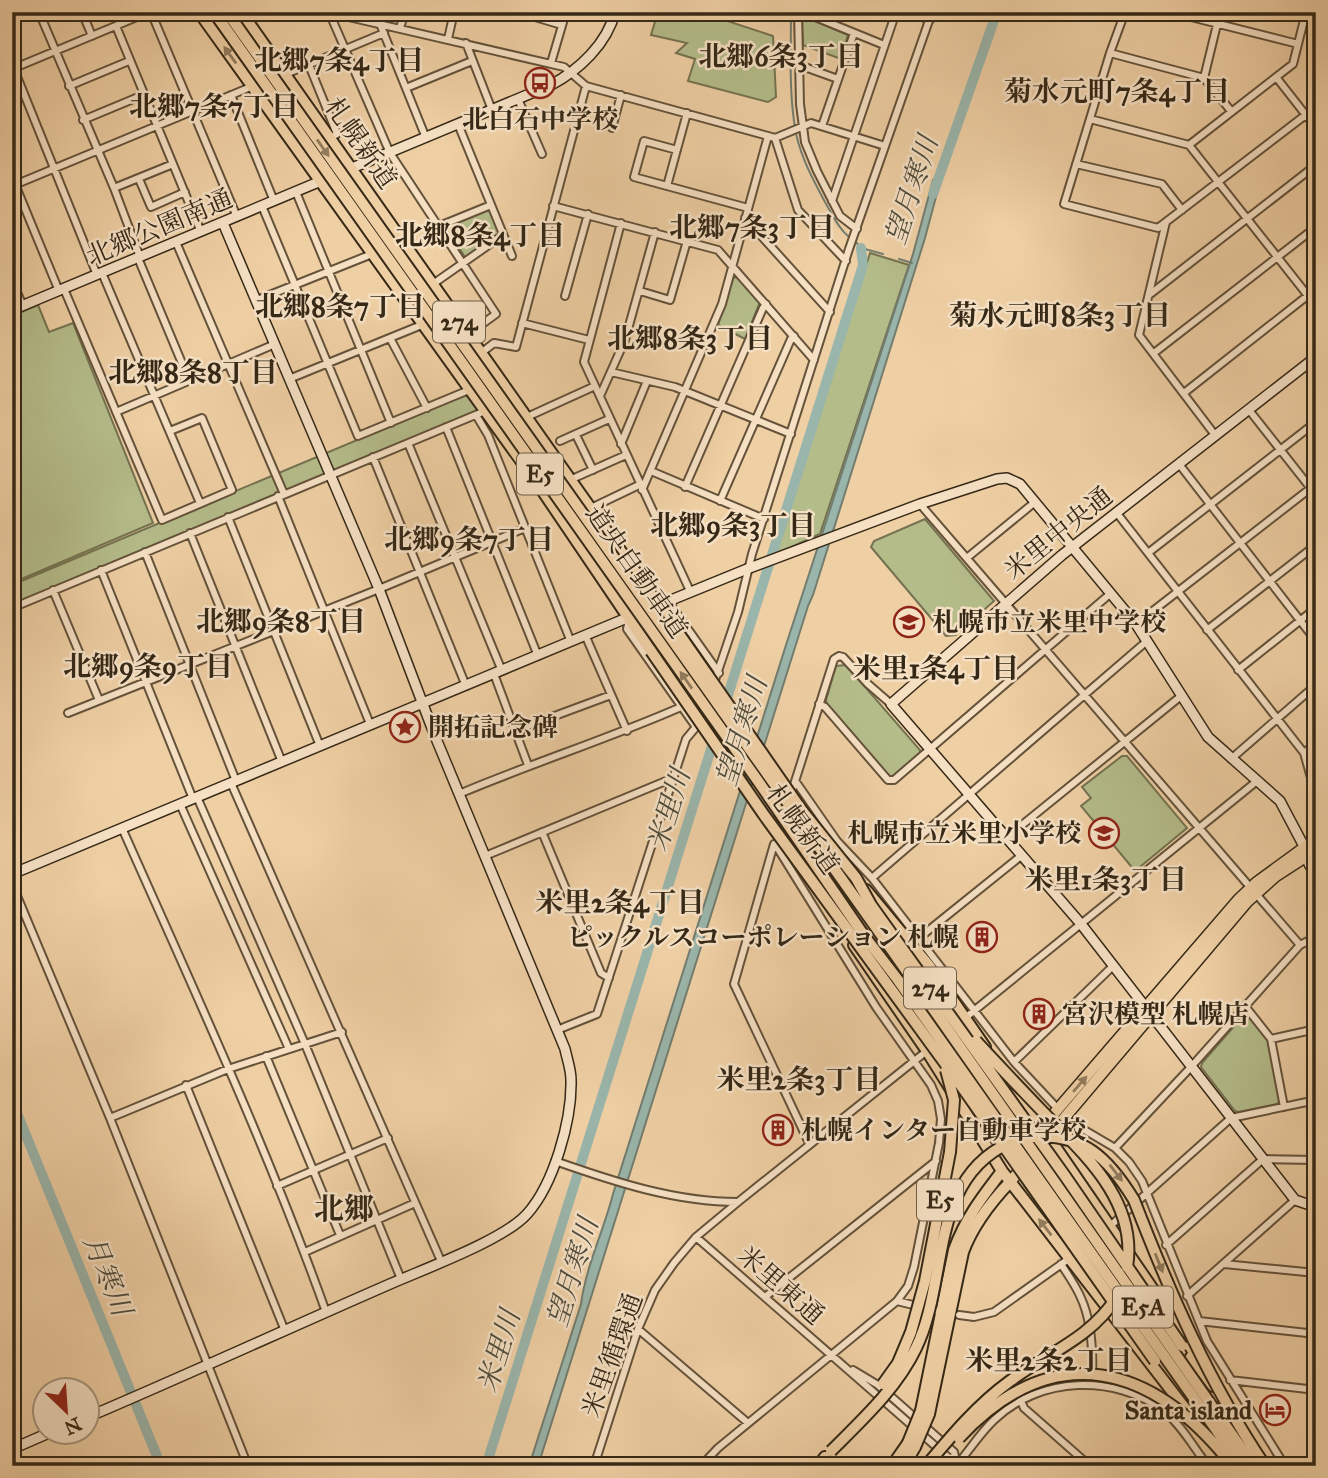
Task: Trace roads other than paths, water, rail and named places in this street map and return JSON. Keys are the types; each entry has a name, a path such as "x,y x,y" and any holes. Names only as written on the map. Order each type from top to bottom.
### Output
{"highway":[{"name":"札幌新道","path":"200,12 424,324 469,390 480,413 630,618 829,904 955,1077 1150,1360 1228,1466"},
{"name":"道央自動車道","path":"214,12 758,781 864,937 1027,1152"},
{"name":"道央自動車道","path":"227,12 875,926 1027,1152"},
{"name":"札幌新道","path":"241,12 526,418 663,603 677,631 803,812 856,878 871,905 1065,1176 1182,1346 1209,1380 1266,1466"},
{"path":"856,878 930,967 1188,1342 1209,1380"},
{"path":"829,904 869,970 927,1051 1002,1171 1065,1261 1150,1360"},
{"name":"E5","path":"875,926 998,1065 1086,1156 1118,1203 1128,1242 1128,1262 1122,1286 1101,1318 1070,1343 990,1397 926,1466"},
{"name":"E5","path":"825,1458 888,1378 906,1348 925,1281 950,1152 954,1114 952,1088 942,1063 864,937"},
{"path":"825,1458 892,1384 915,1351 927,1318 950,1211 971,1171 1002,1146 1020,1139 1042,1136 1059,1137 1090,1149 1103,1159 1122,1181 1134,1200 1194,1343 1245,1437 1266,1466"},
{"name":"E5A","path":"1027,1152 1242,1466"},
{"name":"E5A","path":"1027,1152 1254,1466"},
{"path":"925,1413 961,1229 981,1196 1002,1171"},
{"path":"904,1466 925,1413 963,1252 972,1231 991,1203 1010,1182"},
{"path":"933,1466 978,1418 1013,1392 1036,1382 1078,1375 1103,1376 1128,1382 1163,1398 1199,1427 1233,1466"},
{"path":"892,1466 912,1445"}],"main road":[{"path":"1010,1182 1061,1114 1254,890 1311,853 1316,839"},
{"path":"1002,1171 1046,1132"}],"street":[{"path":"38,12 114,188 188,380"},
{"path":"82,12 92,36"},
{"path":"200,503 54,169 13,67 150,12 237,216"},
{"path":"328,12 551,63 564,67 586,86 771,137 811,123 885,146"},
{"path":"328,12 390,153 496,314 467,335"},
{"path":"364,20 366,12"},
{"path":"400,29 405,12"},
{"path":"448,39 454,12"},
{"path":"518,12 562,25"},
{"path":"551,63 566,12"},
{"path":"571,74 606,35 615,12"},
{"path":"797,12 800,127 832,201 845,222 856,231"},
{"path":"803,12 884,45"},
{"path":"832,201 896,12"},
{"path":"557,1030 597,1014 686,738 696,727 719,673 764,519 849,249 931,16 909,12"},
{"path":"1125,12 1064,204 1158,228 1316,107"},
{"path":"1171,12 1298,44"},
{"path":"1205,78 1220,12"},
{"path":"1189,145 1293,64 1306,12"},
{"path":"380,24 426,138"},
{"path":"116,26 201,232"},
{"path":"286,74 384,33"},
{"path":"822,126 854,33"},
{"path":"466,43 492,110"},
{"path":"1110,53 1205,78 1231,111"},
{"path":"69,86 129,61"},
{"path":"406,88 472,61"},
{"path":"309,65 337,134 329,139"},
{"path":"799,65 838,79"},
{"name":"北郷公園南通","path":"12,310 426,138 571,74"},
{"path":"1276,77 1316,128"},
{"path":"14,186 253,86"},
{"path":"481,353 494,343 516,347 586,86"},
{"path":"83,120 143,95"},
{"path":"232,95 274,201"},
{"path":"612,128 621,95"},
{"path":"518,99 542,154"},
{"path":"667,186 687,113"},
{"path":"1090,119 1189,145 1316,306"},
{"path":"458,124 512,256"},
{"path":"591,508 641,487 651,471 722,304 771,137"},
{"path":"771,137 798,210 846,261"},
{"path":"677,150 643,141 634,177 748,208"},
{"path":"114,188 173,164"},
{"path":"1076,164 1162,184 1182,210"},
{"path":"1149,295 1316,165"},
{"path":"12,177 162,520 232,490 202,418 170,431"},
{"path":"139,178 151,207 185,192"},
{"path":"296,192 391,423"},
{"path":"437,227 491,205"},
{"path":"553,205 718,250 814,360"},
{"path":"262,206 358,436 469,390"},
{"path":"565,296 588,214"},
{"path":"746,218 830,312"},
{"path":"1166,222 1139,335 1215,435"},
{"path":"102,1411 495,1237 526,1216 544,1191 571,1102 572,1076 565,1049 459,794 379,589 223,223"},
{"path":"621,223 584,362 690,592"},
{"path":"1154,353 1316,227"},
{"path":"600,397 625,341 655,232"},
{"path":"433,284 503,235"},
{"path":"640,291 670,300 687,241"},
{"path":"176,242 281,495 370,724"},
{"path":"257,300 372,254"},
{"path":"12,281 23,306"},
{"path":"1184,393 1316,289"},
{"path":"685,487 762,307 766,304"},
{"path":"522,323 589,340"},
{"path":"289,379 424,324"},
{"path":"720,501 794,336"},
{"path":"390,338 427,408"},
{"path":"116,412 275,344"},
{"name":"米里中央通","path":"891,704 1006,603 1116,512 1316,357"},
{"path":"611,372 684,391 791,434"},
{"path":"621,444 647,381"},
{"path":"526,418 595,386"},
{"path":"1249,410 1313,486 1316,495"},
{"path":"12,608 480,413 571,642"},
{"path":"560,442 609,419"},
{"path":"1148,553 1316,422"},
{"path":"446,427 538,656"},
{"path":"576,435 593,470"},
{"path":"408,443 455,556 498,673 514,731 527,765"},
{"path":"572,480 626,455"},
{"path":"373,457 466,686"},
{"path":"1179,464 1316,641"},
{"path":"651,471 764,519"},
{"path":"12,874 751,567 920,504 1007,478 1020,484 1136,624 1208,737 1280,801 1311,853 1310,864 1316,874"},
{"path":"1136,624 1313,486"},
{"path":"968,557 1035,502"},
{"path":"920,504 1300,945"},
{"path":"1116,512 1304,753 1314,778"},
{"path":"228,517 320,746"},
{"path":"68,713 525,528"},
{"path":"190,533 282,762"},
{"path":"1207,630 1316,545"},
{"path":"145,552 191,663 234,782 441,1261"},
{"path":"101,570 195,798 305,1044 401,1279"},
{"path":"53,590 99,700"},
{"path":"819,704 825,707 888,780 894,780 1047,651 1111,593"},
{"path":"663,603 719,673"},
{"path":"1238,670 1316,608"},
{"path":"630,618 627,629 696,727"},
{"path":"586,636 626,731"},
{"path":"872,878 1147,641"},
{"path":"809,1143 734,984 819,704 834,659 839,656 891,704 1081,925 1295,1200 1316,1207"},
{"path":"1231,759 1316,685"},
{"path":"514,731 611,695"},
{"path":"1006,838 1181,696"},
{"path":"459,794 527,765 626,731 681,707"},
{"path":"1304,753 1316,743"},
{"path":"485,856 673,778"},
{"name":"米里循環通","path":"594,1466 638,1329 655,1290 696,1237 1257,781"},
{"path":"796,782 837,841 872,878 1014,1062 1061,1114 1115,1148 1129,1162 1147,1194 1207,1341 1285,1466"},
{"path":"180,804 289,1049"},
{"path":"122,828 228,1069 305,1252 326,1312"},
{"path":"542,832 601,974 609,978"},
{"path":"701,1466 718,1448 897,1301 908,1286 936,1161 941,1119 938,1101 931,1085 832,939 775,844"},
{"path":"919,938 1021,856"},
{"path":"12,884 110,1118 248,1466"},
{"path":"1115,1148 1300,945 1316,937"},
{"path":"1014,1062 1113,966"},
{"path":"1245,1006 1271,1039 1284,1107"},
{"path":"1271,1039 1316,1029"},
{"path":"110,1118 228,1069 342,1032"},
{"path":"267,1056 340,1235"},
{"path":"186,1085 285,1331"},
{"path":"959,1315 974,1317 994,1312 1065,1261 1147,1194 1231,1118 1316,1100"},
{"path":"277,1186 388,1138"},
{"path":"1166,1245 1263,1158 1316,1160"},
{"path":"555,1161 684,1199 738,1202"},
{"path":"765,1297 936,1161"},
{"path":"1187,1297 1295,1200"},
{"path":"305,1252 415,1203"},
{"name":"米里東通","path":"696,1237 949,1458 959,1463"},
{"path":"1065,1261 1086,1313 1093,1349 1091,1385"},
{"path":"1224,1264 1316,1273"},
{"path":"897,1301 937,1311"},
{"path":"1199,1321 1316,1334"},
{"path":"638,1329 748,1423"},
{"path":"1230,1380 1316,1390"},
{"path":"959,1463 995,1419 1021,1401 1059,1386 1091,1385 1125,1390 1164,1412 1178,1425 1208,1466"},
{"path":"1021,1401 1024,1408 1090,1466"},
{"path":"12,1449 32,1441"},
{"path":"1196,1466 1201,1457"},
{"path":"1313,1466 1316,1458"}],"waterway":[{"path":"791,12 791,94 798,142 825,202 838,225 849,237"},
{"name":"望月寒川","path":"933,194 997,12"},
{"path":"854,240 861,248 883,254"},
{"name":"米里川","path":"486,1466 863,265 861,248"},
{"path":"899,259 912,263"},
{"name":"月寒川","path":"12,1101 161,1466"}],"place":[{"name":"北白石中学校","path":"540,83"},
{"name":"札幌市立米里中学校","path":"909,622"},
{"name":"開拓記念碑","path":"405,727"},
{"name":"札幌市立米里小学校","path":"1104,833"},
{"name":"ピックルスコーポレーション 札幌","path":"982,937"},
{"name":"宮沢模型 札幌店","path":"1039,1014"},
{"name":"札幌インター自動車学校","path":"778,1130"},
{"name":"Santa island","path":"1275,1410"}],"district":[{"name":"北郷6条3丁目","path":"781,56"},
{"name":"北郷7条4丁目","path":"339,60"},
{"name":"菊水元町7条4丁目","path":"1117,91"},
{"name":"北郷7条7丁目","path":"214,106"},
{"name":"北郷7条3丁目","path":"752,227"},
{"name":"北郷8条4丁目","path":"480,235"},
{"name":"北郷8条7丁目","path":"340,306"},
{"name":"菊水元町8条3丁目","path":"1060,315"},
{"name":"北郷8条3丁目","path":"690,338"},
{"name":"北郷8条8丁目","path":"193,372"},
{"name":"北郷9条3丁目","path":"733,525"},
{"name":"北郷9条7丁目","path":"469,539"},
{"name":"北郷9条8丁目","path":"281,621"},
{"name":"北郷9条9丁目","path":"148,666"},
{"name":"米里1条4丁目","path":"936,668"},
{"name":"米里1条3丁目","path":"1106,879"},
{"name":"米里2条4丁目","path":"620,902"},
{"name":"米里2条3丁目","path":"799,1079"},
{"name":"北郷","path":"344,1209"},
{"name":"米里2条2丁目","path":"1049,1360"}]}
